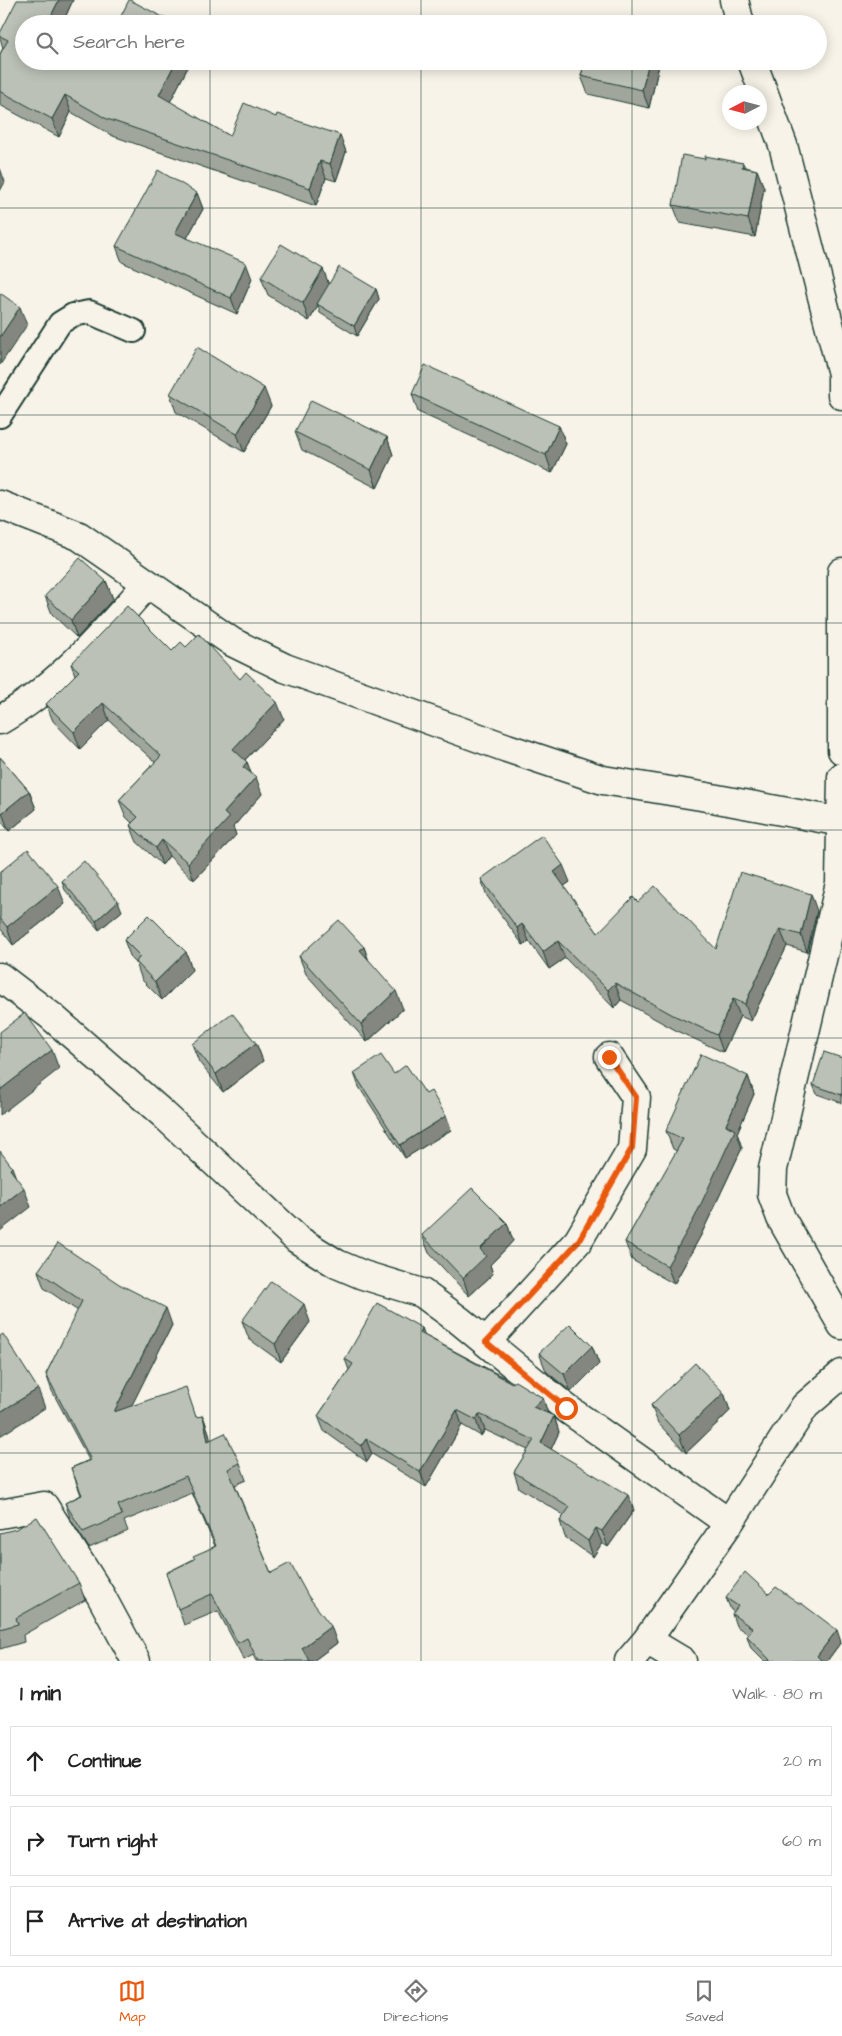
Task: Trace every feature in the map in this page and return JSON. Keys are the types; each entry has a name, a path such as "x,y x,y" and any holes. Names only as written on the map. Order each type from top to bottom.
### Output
{"street":[{"path":"734,0 738,15"},
{"path":"755,70 783,144 842,374 842,395"},
{"path":"0,504 16,513 79,536 232,642 285,668 516,751 603,780 842,822"},
{"path":"842,572 842,750"},
{"path":"0,720 18,710 86,653 147,584"},
{"path":"842,777 840,883 772,1168 772,1194 781,1218 842,1325"},
{"path":"0,977 51,1016 148,1101 297,1239 346,1268 422,1293 486,1342 566,1408 729,1523"},
{"path":"486,1342 578,1242 632,1148 636,1097 609,1057"},
{"path":"629,1661 647,1640 729,1523 805,1406 842,1374"},
{"path":"0,1514 44,1506 101,1596 136,1661"},
{"path":"647,1640 682,1661"}],"lane":[{"path":"0,416 60,323 73,315 89,312 134,331"}],"building":[{"path":"17,0 59,0 52,15 15,15 15,70 172,70 159,95 230,136 244,103 276,117 277,114 340,135 330,164 320,161 310,188 107,119 65,95 52,119 0,91 0,54 8,40 0,36"},
{"path":"130,0 159,15 122,15"},
{"path":"583,70 647,70 642,90 581,76"},
{"path":"682,155 705,159 705,156 743,163 742,167 757,170 748,219 673,205"},
{"path":"158,170 197,193 175,233 246,263 231,298 116,246"},
{"path":"281,244 323,269 303,303 261,277"},
{"path":"339,267 376,289 354,326 317,304"},
{"path":"0,293 20,307 0,337"},
{"path":"197,347 264,388 237,434 170,394"},
{"path":"425,365 559,426 546,455 412,394"},
{"path":"311,400 387,437 371,470 295,432"},
{"path":"80,558 106,581 71,620 45,596"},
{"path":"127,606 172,651 181,642 186,647 199,634 240,679 246,672 277,702 233,749 247,762 243,767 256,777 224,813 229,818 188,863 162,840 156,848 130,825 138,817 119,800 161,756 103,703 74,732 46,704 79,671 71,664"},
{"path":"0,757 29,791 2,813 0,810"},
{"path":"542,835 563,865 554,872 598,933 633,897 638,902 655,886 716,949 740,872 811,894 801,935 780,929 745,1004 733,999 717,1035 673,1015 615,983 608,990 558,941 543,952 522,924 517,928 481,879"},
{"path":"28,849 58,886 7,927 0,918 0,872"},
{"path":"84,861 118,901 96,921 62,881"},
{"path":"149,915 186,952 155,982 136,962 140,956 124,940"},
{"path":"339,920 364,947 360,950 396,991 361,1024 299,956"},
{"path":"25,1013 52,1050 0,1090 0,1032"},
{"path":"232,1013 256,1043 216,1074 192,1044"},
{"path":"824,1052 842,1058 842,1095 813,1085"},
{"path":"701,1054 748,1076 726,1125 735,1130 695,1217 667,1266 625,1242 683,1139 666,1131"},
{"path":"381,1055 394,1074 406,1065 426,1094 431,1091 446,1116 400,1145 354,1073"},
{"path":"0,1151 24,1188 0,1207"},
{"path":"472,1188 507,1223 480,1249 486,1256 463,1278 422,1235"},
{"path":"58,1243 119,1284 166,1308 114,1412 186,1387 196,1417 203,1416 208,1441 225,1433 240,1463 228,1469 271,1573 290,1563 308,1596 331,1626 302,1648 309,1661 258,1661 247,1638 238,1643 212,1594 178,1609 166,1573 195,1559 193,1556 216,1546 186,1476 118,1505 122,1515 83,1532 65,1503 82,1495 71,1468 91,1460 46,1374 82,1301 38,1271"},
{"path":"271,1281 304,1304 275,1344 242,1321"},
{"path":"377,1303 422,1328 420,1333 512,1383 515,1381 543,1398 533,1407 554,1416 541,1443 628,1495 602,1531 596,1528 588,1541 560,1521 570,1507 514,1472 534,1440 479,1414 476,1420 457,1410 420,1472 366,1439 361,1446 318,1416 353,1364 345,1359"},
{"path":"570,1324 592,1346 564,1374 539,1353"},
{"path":"3,1334 38,1389 0,1412 0,1336"},
{"path":"695,1363 724,1393 679,1435 651,1405"},
{"path":"37,1517 79,1583 16,1618 18,1624 0,1629 0,1533 16,1529"},
{"path":"745,1572 769,1594 776,1587 837,1630 817,1656 822,1661 771,1661 747,1636 752,1628 732,1614 738,1606 726,1598"}],"route":[{"path":"566,1408 486,1342 578,1242 632,1148 636,1097 609,1057"}]}
